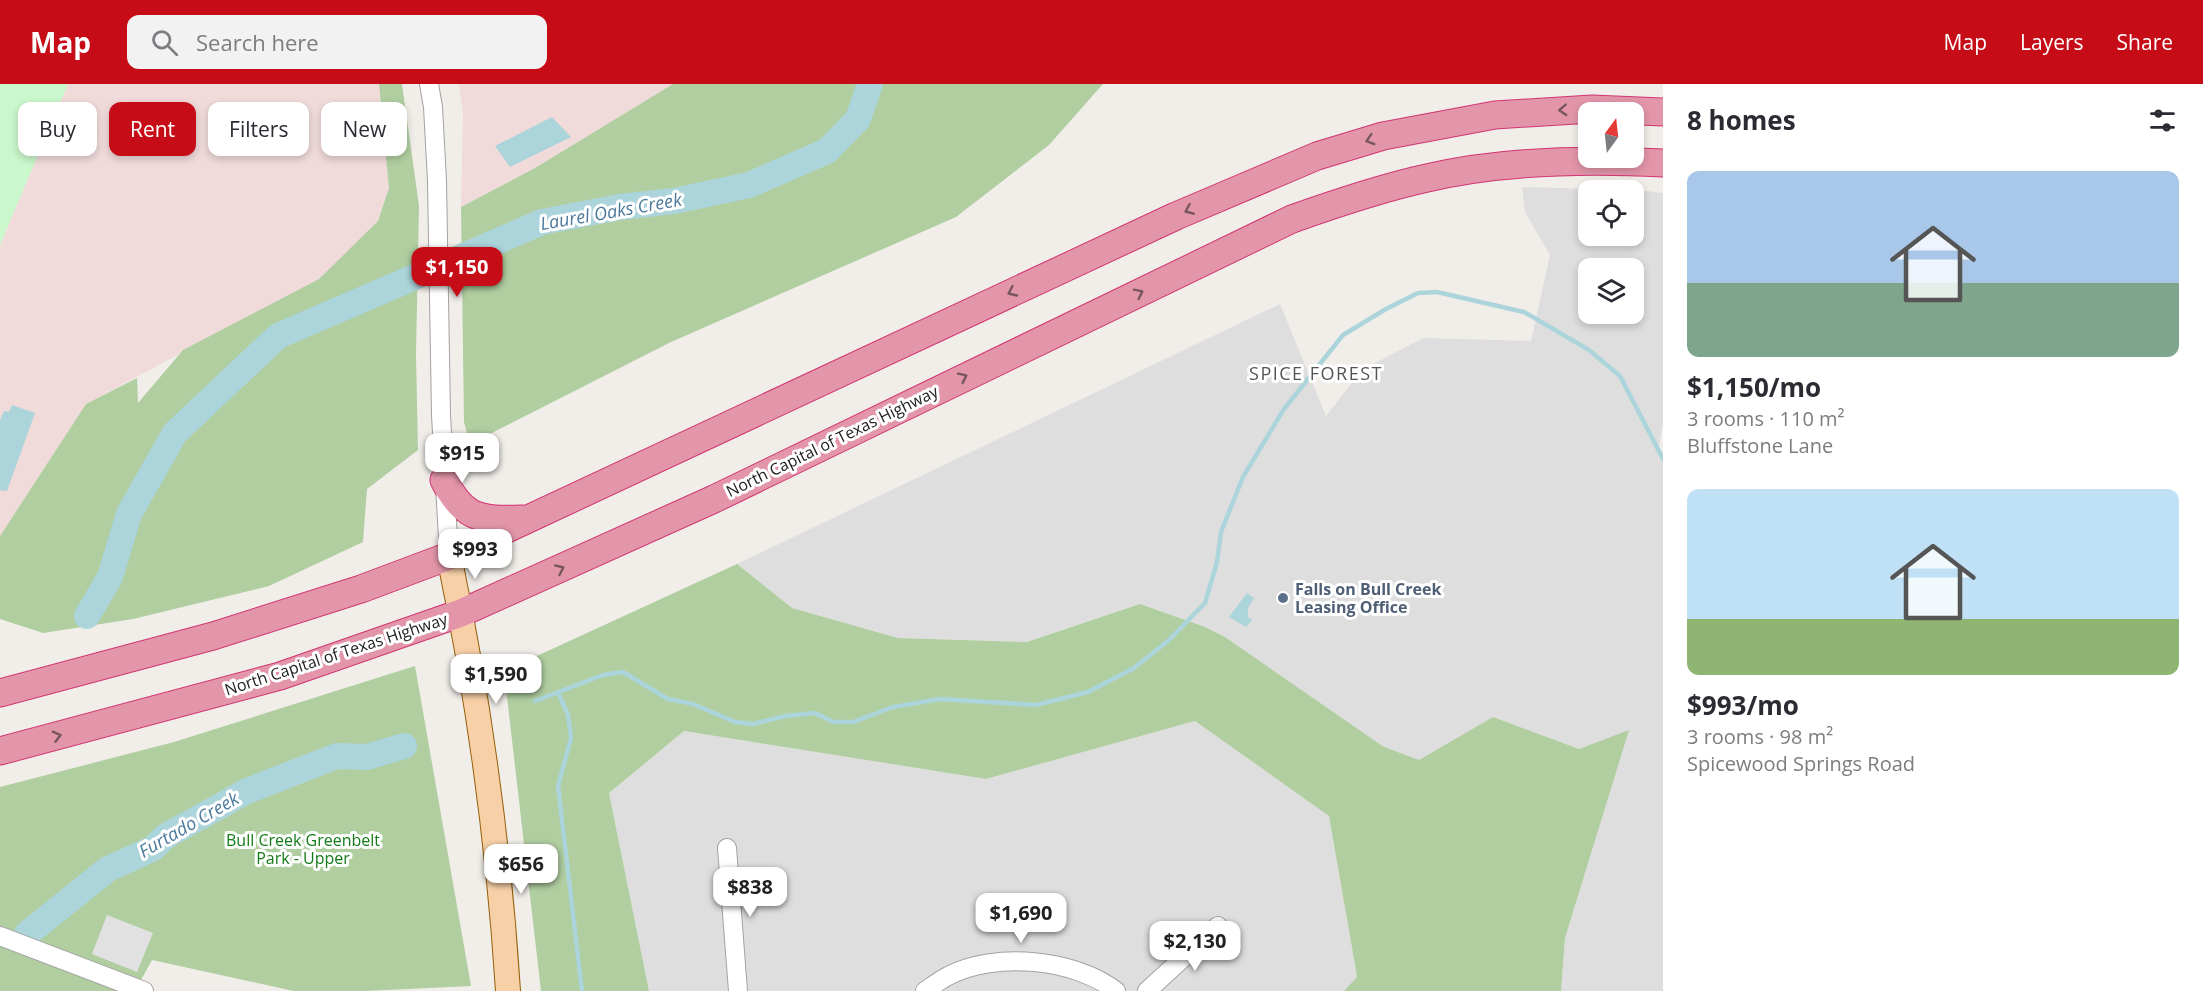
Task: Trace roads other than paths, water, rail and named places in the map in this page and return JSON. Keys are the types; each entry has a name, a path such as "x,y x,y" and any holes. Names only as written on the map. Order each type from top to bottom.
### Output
{"highway":[{"path":"0,693 213,636 361,589 449,556 1176,216 1317,156 1383,136 1495,115 1592,109 1663,112"},
{"name":"North Capital of Texas Highway","path":"0,751 280,676 461,613 714,499 1292,219 1355,196 1428,177 1480,169 1605,161 1663,163"},
{"path":"444,480 454,501 476,515 503,520 529,518"}],"main road":[{"path":"449,556 461,613 501,902 508,991"}],"street":[{"path":"429,84 433,107 437,181 441,415 449,556"},
{"path":"727,848 738,991"},
{"path":"1147,991 1218,926"},
{"path":"0,936 144,991"},
{"path":"925,991 950,975 970,968 996,963 1024,962 1048,963 1068,968 1116,991"}],"water":[{"path":"552,117 571,137 510,167 495,146"},
{"path":"12,405 35,413 7,491 0,490 0,420 4,411 9,412"},
{"path":"1247,593 1254,598 1248,608 1248,617 1252,620 1246,627 1229,617"}],"waterway":[{"name":"Laurel Oaks Creek","path":"87,616 110,577 129,514 175,433 278,336 542,222 620,207 674,201 749,185 827,151 858,119 870,84"},
{"name":"Furtado Creek","path":"535,701 603,675 623,672 668,699 693,704 735,722 753,724 785,716 815,713 833,722 853,722 893,707 940,699 1036,705 1088,692 1134,668 1169,640 1205,603 1217,562 1221,532 1243,477 1284,409 1343,335 1418,293 1437,292 1524,312 1589,350 1620,376 1663,459"},
{"path":"558,692 568,715 571,738 558,786 582,991"},
{"name":"Furtado Creek","path":"27,934 108,869 152,849 166,836 247,791 337,756 367,757 404,746"}],"place":[{"name":"Falls on Bull Creek Leasing Office","path":"1283,598"}],"district":[{"name":"SPICE FOREST","path":"1316,374"}],"park label":[{"name":"Bull Creek Greenbelt Park - Upper","path":"303,849"}]}
